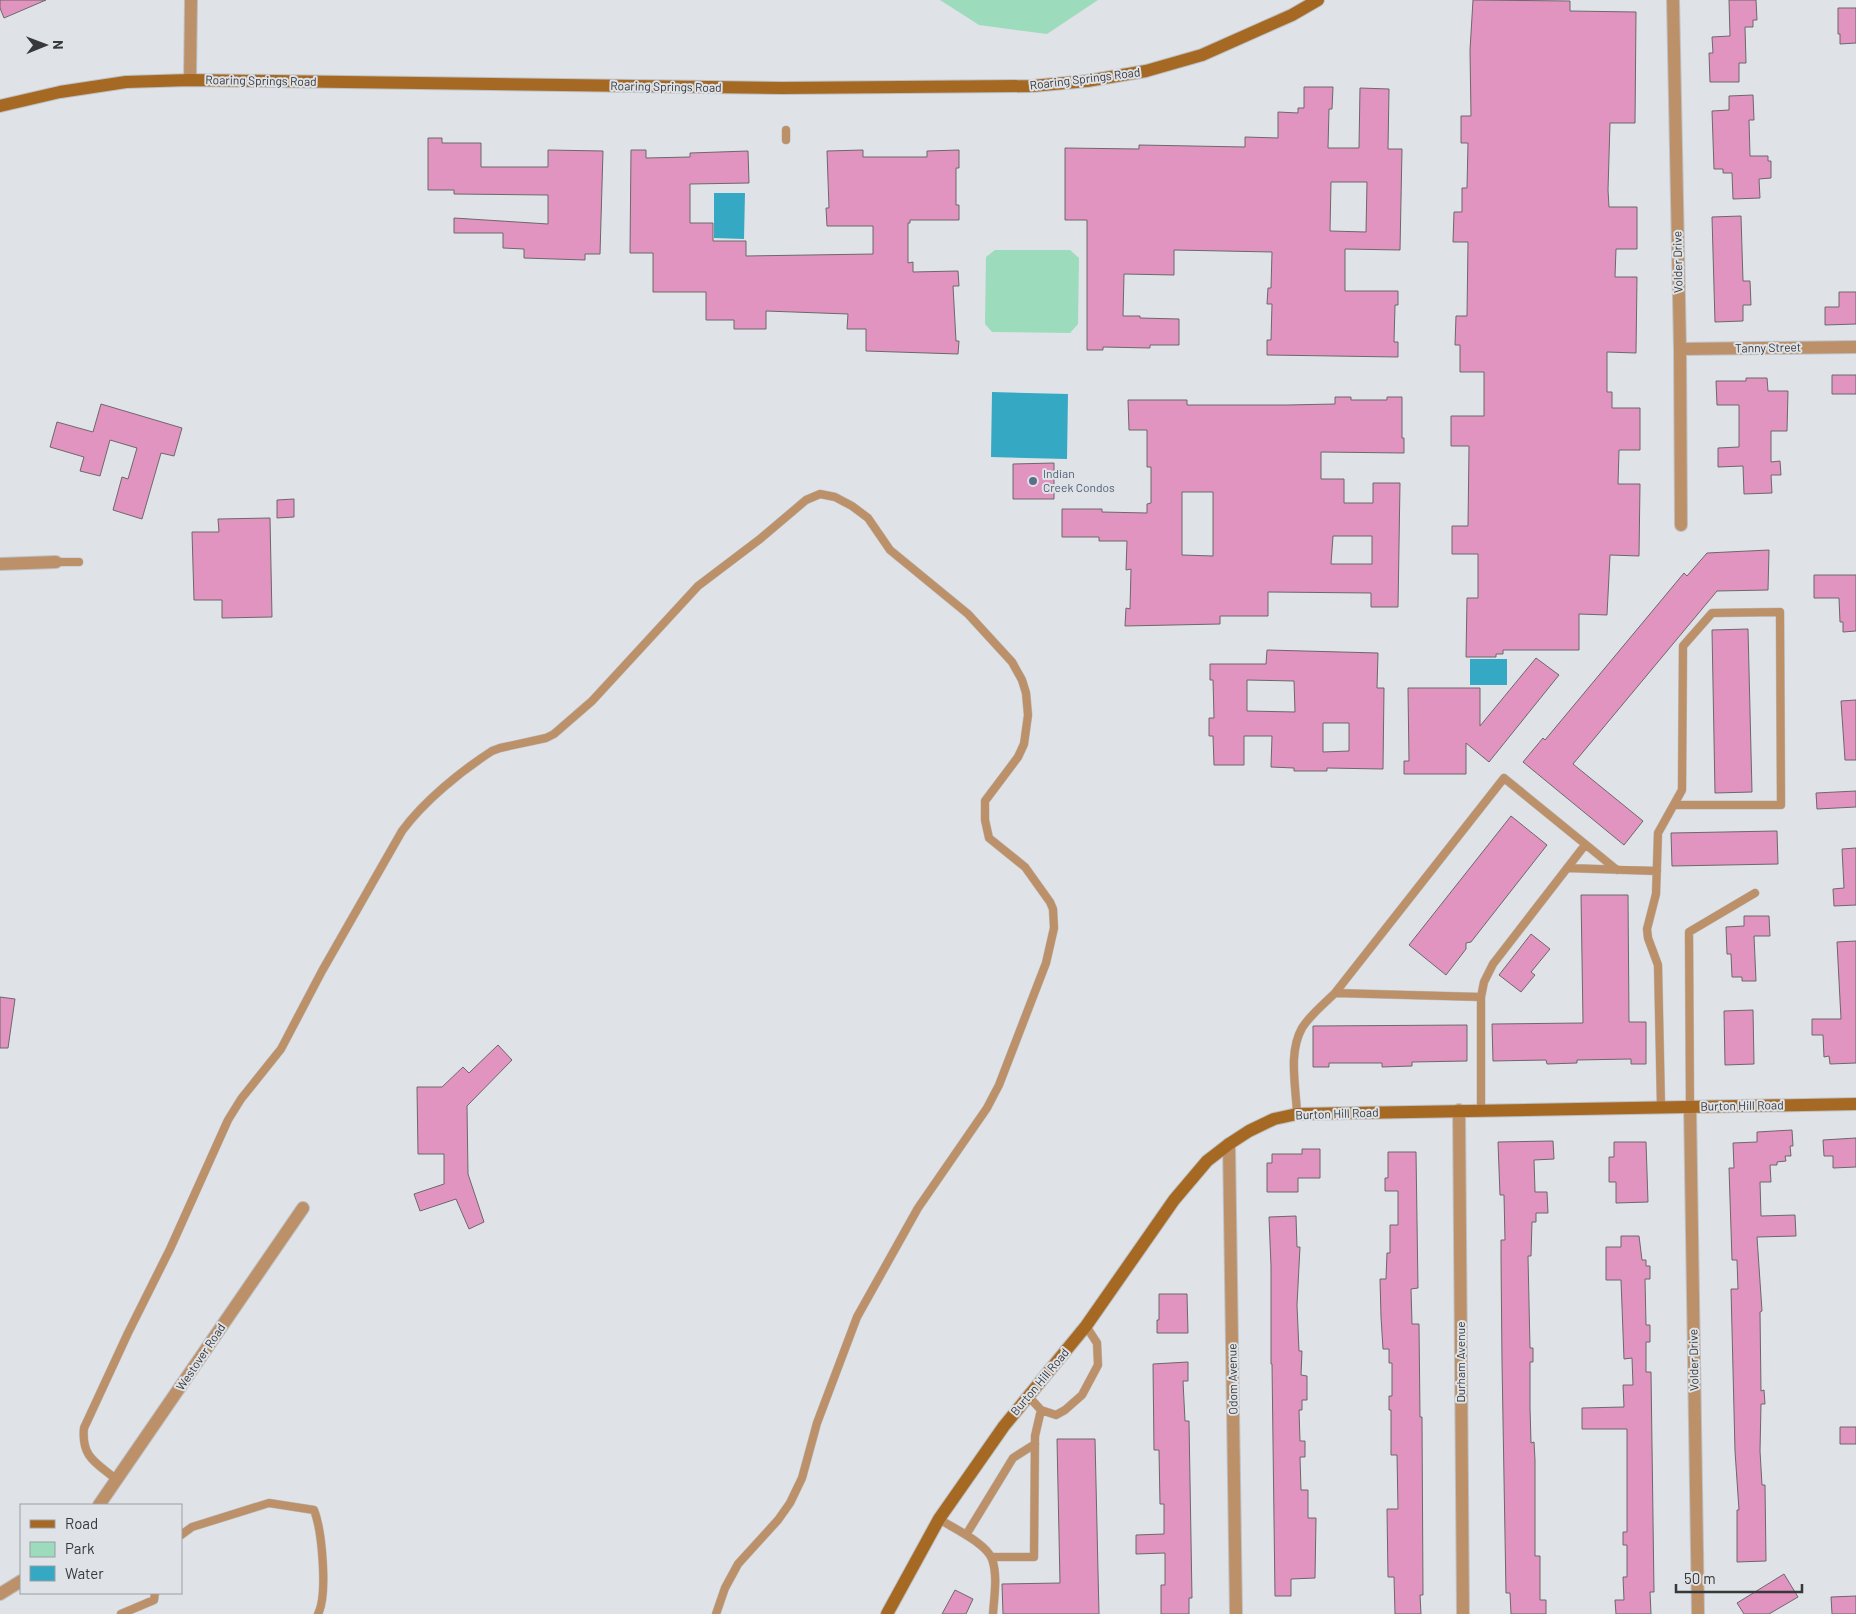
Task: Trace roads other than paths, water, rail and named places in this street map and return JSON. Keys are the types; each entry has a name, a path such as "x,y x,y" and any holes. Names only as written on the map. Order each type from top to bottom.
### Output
{"street":[{"path":"190,80 191,0"},
{"name":"Roaring Springs Road","path":"0,106 60,92 126,82 190,80 763,88 1032,86 1087,81 1146,71 1202,55 1283,19 1318,0"},
{"name":"Volder Drive","path":"1673,0 1680,349 1681,525"},
{"name":"Tanny Street","path":"1680,349 1856,347"},
{"path":"0,564 56,562"},
{"name":"Burton Hill Road","path":"887,1614 939,1519 1004,1426 1086,1326 1174,1200 1207,1161 1249,1131 1274,1119 1298,1114 1856,1104"},
{"name":"Volder Drive","path":"1690,1106 1698,1614"},
{"name":"Durham Avenue","path":"1459,1110 1464,1614"},
{"name":"Odom Avenue","path":"1229,1144 1236,1614"},
{"name":"Westover Road","path":"100,1504 304,1208"},
{"path":"0,1594 20,1582"}],"lane":[{"path":"786,130 786,140"},
{"path":"117,1480 88,1455 83,1440 84,1428 170,1249 228,1120 241,1099 281,1050 322,971 409,821 480,759 500,748 546,738 554,734 592,700 698,586 760,540 806,500 820,494 827,494 852,506 868,518 890,550 968,614 1012,662 1022,680 1028,715 1024,744 1018,757 985,801 985,820 989,838 1025,867 1050,902 1053,909 1054,928 1046,963 999,1085 987,1108 918,1208 857,1317 817,1423 802,1478 790,1503 778,1520 738,1564 725,1588 716,1614"},
{"path":"56,562 79,562"},
{"path":"1661,1106 1658,965 1648,938 1647,929 1654,904 1658,833 1682,790 1683,646 1712,613 1780,612 1781,805 1674,805"},
{"path":"1298,1114 1294,1051 1303,1026 1335,993 1504,778 1617,870"},
{"path":"1481,1110 1481,997 1484,982 1493,964 1585,845"},
{"path":"1567,868 1657,871"},
{"path":"1690,1106 1689,932 1755,893"},
{"path":"1335,993 1481,997"},
{"path":"1029,1396 1041,1410 1056,1414 1065,1410 1082,1395 1098,1366 1098,1343 1086,1326"},
{"path":"992,1558 1034,1557 1035,1436 1041,1410"},
{"path":"966,1535 1012,1458 1035,1444"},
{"path":"182,1534 192,1527 269,1503 314,1510 319,1522 323,1581 322,1607 318,1614"},
{"path":"939,1519 978,1543 992,1558 995,1574 993,1614"},
{"path":"121,1614 154,1600 155,1594"}],"water":[{"path":"714,193 745,193 744,239 714,238"},
{"path":"992,392 1068,394 1067,459 991,457"},
{"path":"1470,659 1507,659 1507,685 1470,685"}],"place":[{"name":"Indian Creek Condos","path":"1033,481"}]}
